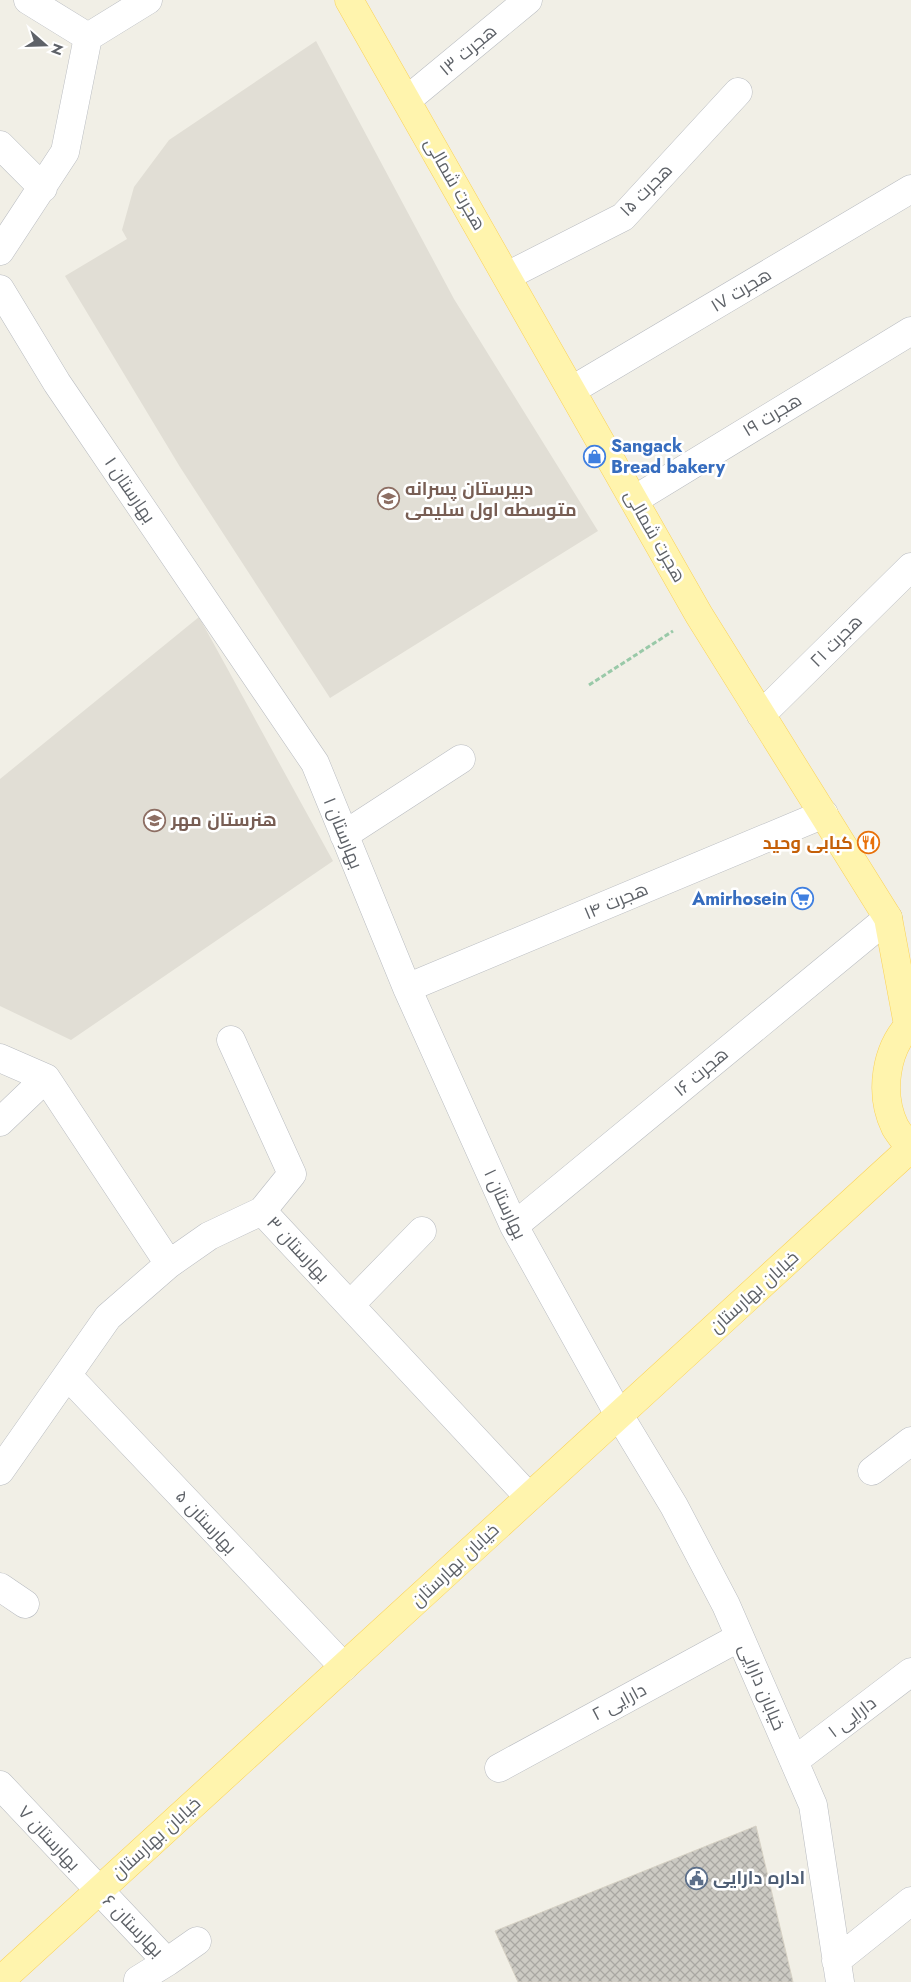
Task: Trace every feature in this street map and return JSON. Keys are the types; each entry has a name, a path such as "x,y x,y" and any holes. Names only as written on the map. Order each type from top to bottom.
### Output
{"main road":[{"name":"هجرت شمالی","path":"349,0 699,615 888,918 910,1024"},
{"path":"888,918 911,938"},
{"path":"910,1024 894,1048 886,1074 887,1101 895,1127 911,1149"},
{"name":"خیابان بهارستان","path":"0,1981 911,1149"}],"street":[{"path":"28,0 88,37"},
{"path":"0,251 65,152 88,37 148,0"},
{"name":"هجرت ۱۳","path":"407,100 528,0"},
{"name":"هجرت ۱۵","path":"507,276 623,217 738,92"},
{"path":"0,145 43,188"},
{"name":"هجرت ۱۷","path":"572,390 911,190"},
{"name":"بهارستان ۱","path":"0,289 57,383 315,763 407,988 514,1226 619,1415"},
{"name":"هجرت ۱۹","path":"634,500 911,331"},
{"name":"هجرت ۲۱","path":"761,715 911,566"},
{"path":"344,834 461,759"},
{"name":"هجرت ۱۴","path":"407,988 824,814"},
{"name":"هجرت ۱۶","path":"514,1226 888,918"},
{"path":"231,1040 292,1174 262,1210"},
{"path":"0,1058 46,1078 169,1264"},
{"path":"0,1122 46,1078"},
{"name":"بهارستان ۳","path":"0,1471 108,1317 169,1264 209,1236 262,1210 529,1497"},
{"path":"350,1305 422,1231"},
{"name":"بهارستان ۵","path":"68,1376 344,1668"},
{"name":"خیابان دارایی","path":"619,1415 674,1506 726,1605 813,1805 838,1972"},
{"path":"872,1471 911,1441"},
{"path":"0,1587 25,1604"},
{"name":"دارایی ۲","path":"499,1768 740,1637"},
{"name":"دارایی ۱","path":"794,1761 911,1672"},
{"name":"بهارستان ۷","path":"0,1785 99,1891"},
{"name":"بهارستان ۶","path":"99,1891 167,1962"},
{"path":"838,1972 911,1901"},
{"name":"بهارستان ۶","path":"138,1980 197,1942"}],"path":[{"path":"589,685 699,615"}],"shaded area":[{"path":"316,41 454,299 598,531 330,698 180,467 65,276 127,239 122,230 134,187 169,140"},
{"name":"هنرستان مهر","path":"199,617 333,861 71,1040 0,1006 0,779"}],"building":[{"name":"اداره دارایی","path":"756,1826 793,1982 518,1982 495,1931"}],"place":[{"name":"Sangack Bread bakery","path":"595,456"},
{"name":"دبیرستان پسرانه متوسطه اول سلیمی","path":"389,499"},
{"name":"هنرستان مهر","path":"155,820"},
{"name":"کبابی وحید","path":"869,843"},
{"name":"Amirhosein","path":"803,899"},
{"name":"اداره دارایی","path":"697,1878"}]}
